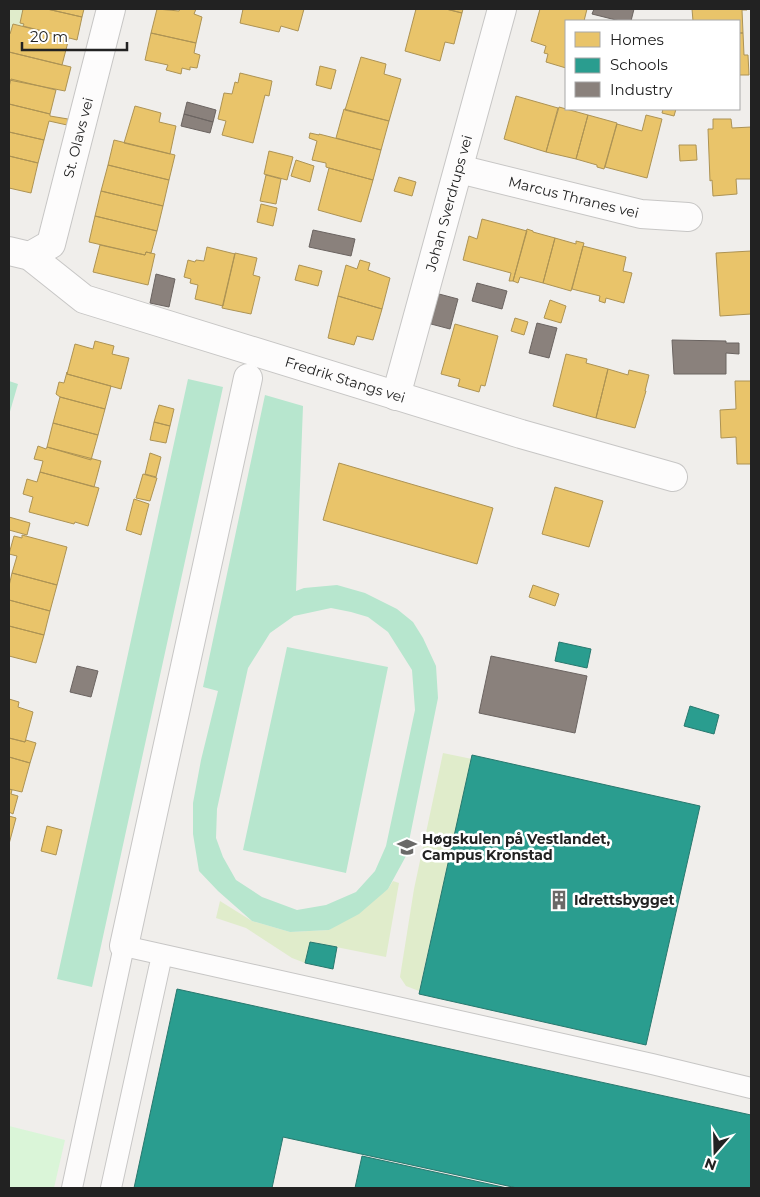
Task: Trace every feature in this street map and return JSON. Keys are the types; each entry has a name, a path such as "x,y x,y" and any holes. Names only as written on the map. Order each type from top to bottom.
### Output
{"street":[{"name":"St. Olavs vei","path":"19,254 51,244 111,9"},
{"name":"Johan Sverdrups vei","path":"396,396 502,9"},
{"name":"Marcus Thranes vei","path":"459,169 641,214 688,218"},
{"name":"Fredrik Stangs vei","path":"19,254 84,299 521,434 673,477"},
{"path":"124,946 248,378"}],"lane":[{"path":"72,1188 124,946 652,1064 751,1088"},
{"path":"111,1188 162,955"}],"green space":[{"path":"9,9 23,9 20,23 24,24 23,26 13,24 10,34 9,33"},
{"path":"188,379 223,387 92,987 57,979"},
{"path":"9,381 18,384 9,415"},
{"path":"265,395 303,406 296,591 304,588 337,585 365,593 397,609 413,622 436,666 438,698 406,856 388,889 359,914 329,930 290,932 252,921 218,891 199,871 193,834 193,803 201,760 218,691 203,687","holes":["331,608 368,617 388,632 412,670 415,710 386,846 375,871 356,892 326,905 297,910 262,897 236,880 223,857 216,838 217,809 248,668 270,633 294,616"]},
{"path":"287,647 388,667 346,873 243,850"},
{"path":"443,753 472,759 419,991 406,986 400,977 414,889"},
{"path":"393,881 399,883 386,957 311,942 305,963 292,958 246,928 216,918 220,901 252,921 290,932 329,930 388,889"},
{"path":"9,1126 65,1140 54,1188 9,1188"}],"building: Homes":[{"path":"23,9 47,9 82,17 77,40 23,26 24,24 20,23"},
{"path":"47,9 84,9 82,17"},
{"path":"157,9 179,11 180,9 196,9 194,14 202,17 196,43 151,33"},
{"path":"243,9 304,9 298,31 281,26 279,32 240,23"},
{"path":"416,9 446,9 462,13 454,44 445,42 440,61 405,51"},
{"path":"446,9 463,9 462,13"},
{"path":"540,9 587,9 584,20 565,20 565,68 546,62 548,54 544,53 546,46 531,41"},
{"path":"692,9 747,9 742,10 743,33 740,33 740,20 693,20"},
{"path":"13,24 69,38 62,65 9,52 9,33"},
{"path":"151,33 196,43 194,53 200,55 197,68 190,67 190,70 182,68 181,74 166,70 168,65 145,60"},
{"path":"740,33 743,33 744,55 748,55 749,75 740,75"},
{"path":"9,52 71,67 65,91 9,80"},
{"path":"361,57 386,64 384,74 401,79 389,121 345,110"},
{"path":"320,66 336,70 331,89 316,85"},
{"path":"240,73 272,81 269,96 265,95 253,143 222,135 226,121 218,119 224,93 232,94 235,82 238,83"},
{"path":"11,79 56,90 50,114 9,104"},
{"path":"516,96 558,108 546,152 504,139"},
{"path":"9,104 50,114 50,116 68,119 67,125 49,121 44,140 9,132"},
{"path":"135,106 161,113 159,122 176,126 170,154 124,143"},
{"path":"559,107 588,115 576,159 546,152"},
{"path":"344,109 389,121 381,150 336,138"},
{"path":"663,110 676,110 674,116 662,113"},
{"path":"588,115 617,123 604,169 576,159"},
{"path":"646,115 662,119 647,178 605,167 617,124 642,131"},
{"path":"713,119 731,119 732,128 751,127 751,179 736,179 737,194 713,196 712,180 710,181 708,129 713,129"},
{"path":"9,132 44,140 38,163 9,156"},
{"path":"310,133 381,150 373,180 329,168 326,167 326,163 312,160 317,141 309,138"},
{"path":"114,140 175,155 169,180 108,165"},
{"path":"679,145 696,145 697,160 680,161"},
{"path":"269,151 293,157 287,180 264,174"},
{"path":"9,156 38,163 31,193 9,188"},
{"path":"296,160 314,166 310,182 291,176"},
{"path":"108,165 169,180 163,206 101,191"},
{"path":"329,168 373,180 361,222 318,210"},
{"path":"266,175 281,179 276,204 260,201"},
{"path":"399,177 416,182 412,196 394,191"},
{"path":"101,191 163,206 157,231 95,216"},
{"path":"261,204 277,208 273,226 257,222"},
{"path":"95,216 157,231 151,253 146,252 145,255 89,242"},
{"path":"482,219 527,231 513,281 509,281 511,273 463,260 469,236 477,239"},
{"path":"527,229 555,238 543,283 520,277 518,283 513,281"},
{"path":"555,238 576,244 576,241 584,243 571,291 543,283"},
{"path":"100,245 145,255 146,252 155,254 148,285 93,272"},
{"path":"583,246 626,257 623,271 632,273 624,303 606,298 605,303 599,301 600,296 572,289"},
{"path":"207,247 235,254 223,306 195,299 198,285 190,283 191,279 184,277 188,260 195,262 196,260 204,261"},
{"path":"751,251 751,314 720,316 716,253"},
{"path":"235,253 257,258 253,275 260,277 251,314 222,308"},
{"path":"360,260 370,263 368,270 390,278 382,309 338,296 346,265 357,269"},
{"path":"299,265 322,271 318,286 295,280"},
{"path":"338,296 382,309 373,340 357,336 354,345 328,338"},
{"path":"550,300 566,306 561,323 544,318"},
{"path":"515,318 528,322 524,335 511,331"},
{"path":"455,324 498,336 485,386 481,385 479,392 458,386 460,379 441,374"},
{"path":"95,341 114,346 112,354 129,358 121,389 67,374 75,344 93,349"},
{"path":"566,354 587,359 586,363 608,369 596,418 553,406"},
{"path":"608,369 628,375 629,370 649,375 635,428 596,418"},
{"path":"67,372 67,374 111,386 105,409 60,397 56,394 59,382 64,383"},
{"path":"735,381 751,381 751,464 737,464 736,437 721,438 720,410 736,409"},
{"path":"60,397 105,409 98,435 53,423"},
{"path":"159,405 174,409 170,426 154,422"},
{"path":"154,422 170,426 166,443 150,440"},
{"path":"53,423 98,435 91,460 47,447"},
{"path":"38,446 101,461 94,487 40,472 43,461 34,459"},
{"path":"150,453 161,457 156,477 145,474"},
{"path":"339,463 493,508 477,564 323,520"},
{"path":"40,472 99,488 88,526 29,512 33,497 23,494 27,479 37,482"},
{"path":"143,474 157,478 150,501 136,498"},
{"path":"555,487 603,501 589,547 542,534"},
{"path":"134,499 149,504 141,535 126,530"},
{"path":"9,517 30,523 27,535 9,530"},
{"path":"22,535 67,547 57,585 12,573 17,556 9,554 14,536 22,538"},
{"path":"12,573 57,585 50,611 9,600 9,586"},
{"path":"533,585 559,594 555,606 529,597"},
{"path":"9,600 50,611 44,635 9,626"},
{"path":"9,626 44,635 36,663 9,656"},
{"path":"9,699 19,702 18,707 33,712 25,742 9,738"},
{"path":"9,738 36,743 30,763 9,757"},
{"path":"9,757 30,763 22,792 9,789"},
{"path":"9,789 12,790 11,794 18,796 13,814 9,812"},
{"path":"9,816 16,818 9,844"},
{"path":"47,826 62,830 56,855 41,851"}],"building: Schools":[{"path":"559,642 591,649 587,668 555,661"},
{"path":"690,706 719,715 714,734 684,726"},
{"name":"Idrettsbygget","path":"472,755 700,806 646,1045 419,994"},
{"path":"310,942 337,947 333,969 305,963"},
{"path":"177,989 751,1115 751,1188 517,1188 283,1137 272,1188 134,1188"},
{"path":"362,1156 507,1188 355,1188"}],"building: Industry":[{"path":"594,9 634,9 631,20 616,20 592,14"},
{"path":"187,102 216,110 213,122 184,114"},
{"path":"184,114 213,122 210,133 181,126"},
{"path":"313,230 355,239 351,256 309,247"},
{"path":"156,274 175,279 169,307 150,303"},
{"path":"477,283 507,291 502,309 472,301"},
{"path":"439,294 458,299 450,329 431,324"},
{"path":"537,323 557,328 549,358 529,353"},
{"path":"672,340 739,343 739,354 726,353 726,374 674,374"},
{"path":"491,656 587,676 575,733 479,713"},
{"path":"77,666 98,671 91,697 70,692"}],"place":[{"name":"Høgskulen på Vestlandet, Campus Kronstad","path":"407,847"},
{"name":"Idrettsbygget","path":"559,900"}]}
